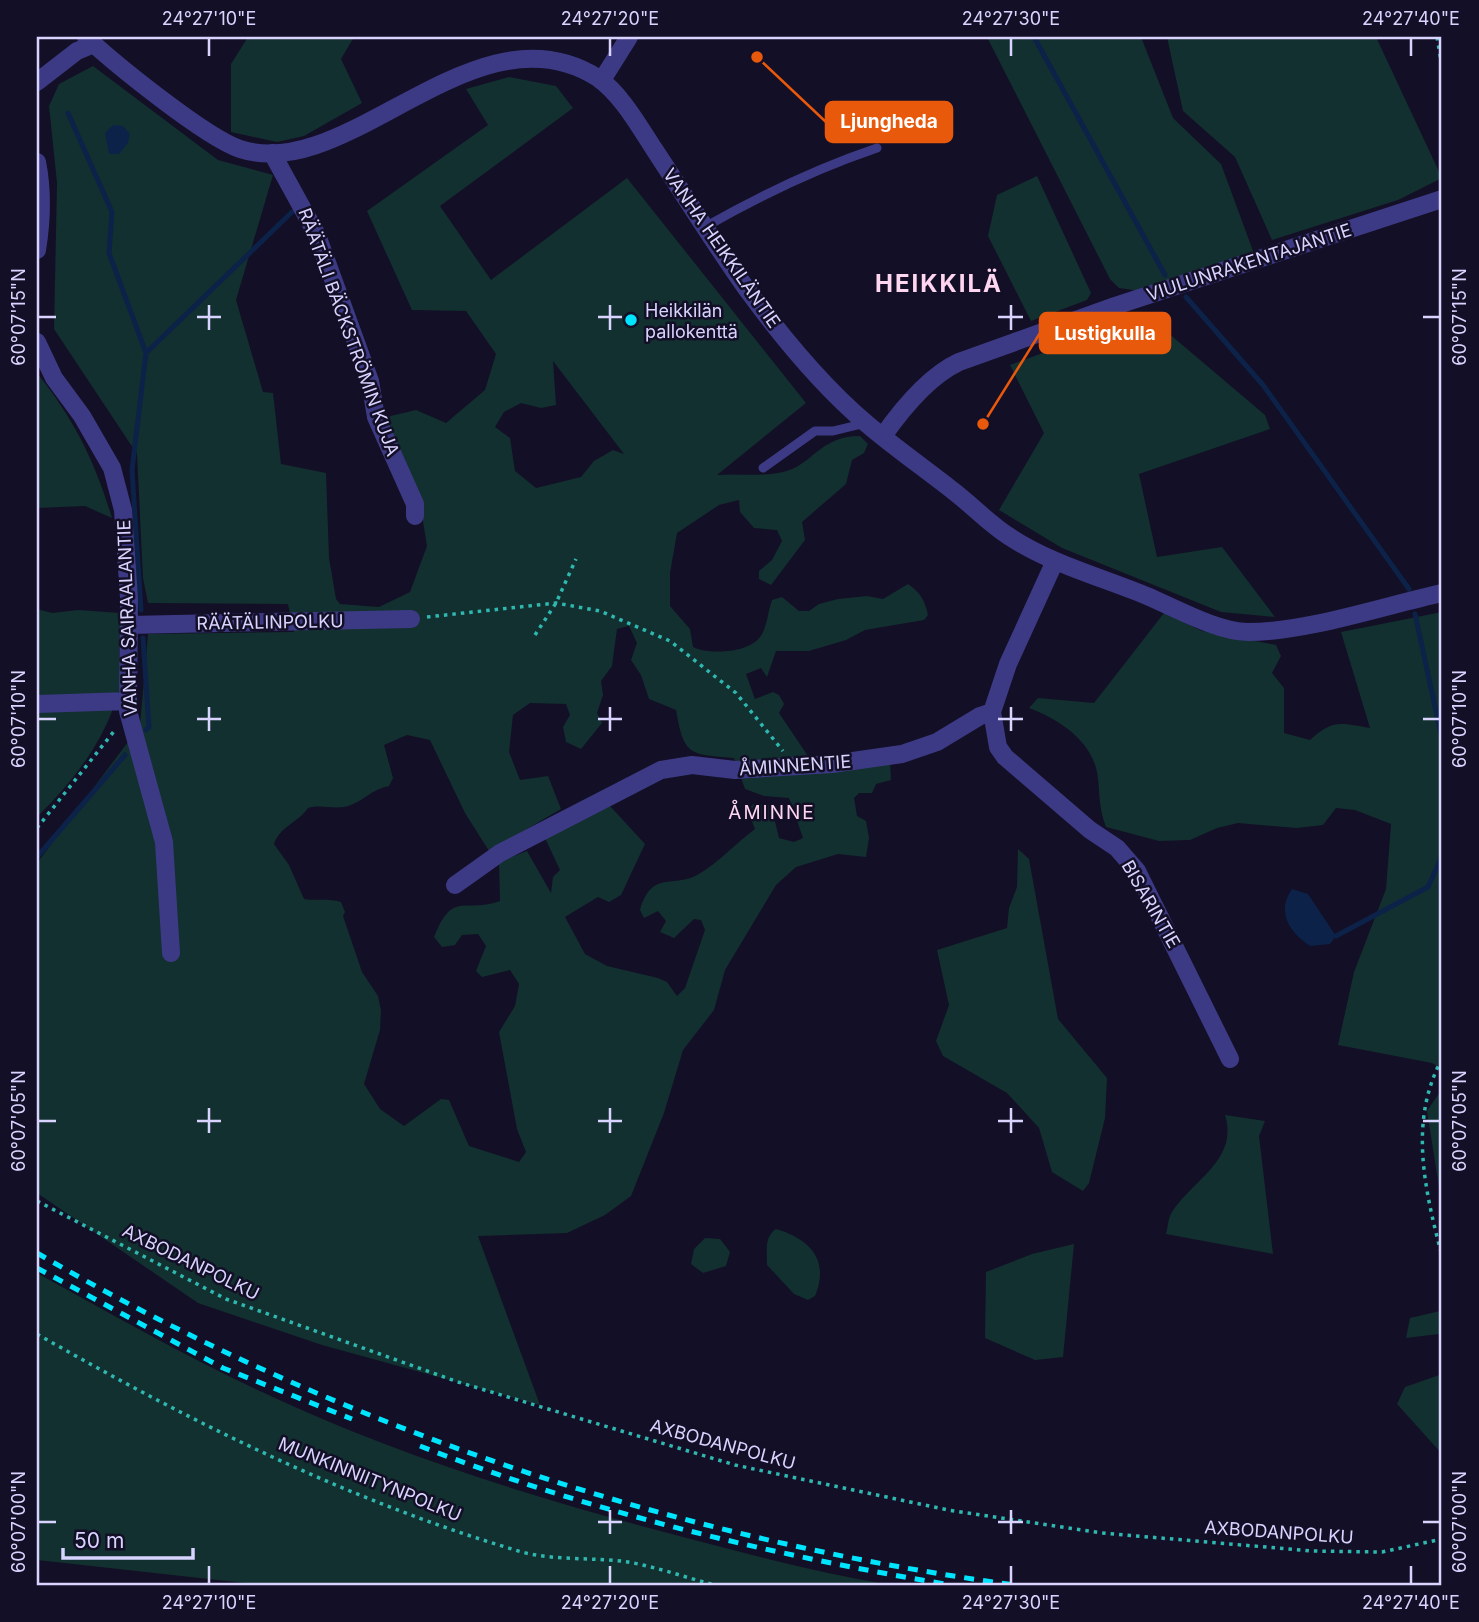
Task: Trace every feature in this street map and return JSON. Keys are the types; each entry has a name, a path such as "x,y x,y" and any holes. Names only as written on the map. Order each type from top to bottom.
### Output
{"street":[{"path":"601,80 629,37"},
{"path":"37,82 90,40"},
{"name":"VANHA HEIKKILÄNTIE","path":"90,40 183,113 230,144 250,151 272,153 317,144 442,80 496,61 554,61 601,80 636,121 748,290 796,351 866,423 1010,538 1055,561 1233,631 1277,630 1442,593"},
{"name":"RÄÄTÄLI BÄCKSTRÖMIN KUJA","path":"272,153 317,235 370,382 376,417 415,504 415,516"},
{"path":"37,162 42,187 42,220 37,250"},
{"name":"VIULUNRAKENTAJANTIE","path":"883,436 899,413 949,367 959,362 1115,306 1442,199"},
{"name":"VANHA SAIRAALANTIE","path":"37,342 54,378 82,416 112,468 123,510 129,625 128,706 164,842 171,953"},
{"path":"992,712 1009,664 1055,561"},
{"name":"RÄÄTÄLINPOLKU","path":"129,625 411,618"},
{"path":"37,704 128,706"},
{"name":"ÅMINNENTIE","path":"455,885 499,853 660,770 692,765 734,770 795,766 902,754 937,742 980,716 992,712"},
{"name":"BISARINTIE","path":"992,712 998,747 1005,757 1090,830 1117,848 1137,871 1230,1059"}],"lane":[{"path":"705,227 779,186 877,148"},
{"path":"763,468 815,431 833,431 866,423"}],"path":[{"path":"1437,37 1442,67"},
{"path":"535,635 556,603 576,559"},
{"path":"411,618 556,603 600,611 670,641 736,693 795,766"},
{"path":"37,828 128,706"},
{"path":"1442,1059 1428,1085 1422,1122 1427,1200 1442,1256"},
{"name":"AXBODANPOLKU","path":"37,1201 226,1299 458,1382 735,1465 948,1510 1102,1533 1382,1552 1442,1539"},
{"name":"MUNKINNIITYNPOLKU","path":"37,1334 139,1392 248,1445 314,1476 415,1515 525,1553 629,1562 715,1585"}],"green space":[{"path":"248,37 354,37 341,59 362,103 304,136 277,142 231,132 231,64"},
{"path":"987,37 1141,37 1173,118 1221,164 1253,251 1140,291 1119,288 1110,279"},
{"path":"1167,37 1376,37 1442,178 1398,200 1272,240 1235,157 1183,111"},
{"path":"93,66 218,160 273,175 236,300 263,392 273,393 281,464 326,473 329,558 336,599 340,604 379,607 410,592 427,546 420,503 382,418 416,410 446,423 485,390 496,354 466,311 412,310 367,211 488,125 466,89 509,77 556,86 573,108 440,206 491,280 627,178 806,403 717,475 783,472 802,464 825,446 846,437 860,436 868,444 864,453 852,460 846,484 802,522 805,540 771,585 759,579 759,571 772,560 782,541 777,530 754,528 740,512 739,500 719,505 677,533 670,573 670,606 690,629 693,647 700,650 728,651 755,642 764,629 772,600 782,597 799,611 809,611 819,604 838,599 867,596 883,599 908,584 922,598 928,615 924,620 865,630 846,640 809,651 776,651 767,677 761,668 746,674 755,699 773,692 779,695 784,704 779,713 810,759 890,761 891,780 876,784 872,793 859,793 854,798 857,816 866,821 869,838 866,857 838,854 796,867 776,885 725,970 714,1010 683,1050 664,1113 631,1196 605,1215 567,1233 478,1236 540,1405 322,1345 198,1303 37,1193 37,863 140,726 148,634 294,632 288,604 148,603 143,578 137,454 54,329 57,183 49,106 59,84","holes":["553,361 624,454 613,450 594,461 581,477 536,488 515,471 510,438 495,427 504,412 521,403 541,408 556,405","629,626 637,643 631,660 641,675 649,699 676,710 686,745 698,753 734,758 745,789 764,796 789,798 803,838 794,842 779,838 771,805 755,803 747,809 755,829 720,858 699,874 664,882 651,889 640,910 644,918 658,911 666,921 660,932 674,938 694,919 701,920 705,930 685,988 677,996 667,982 607,966 585,954 565,917 598,897 609,902 621,895 645,844 610,806 545,838 560,870 553,877 551,893 527,851 499,862 500,901 454,908 447,913 434,937 442,947 455,945 462,935 478,934 486,946 476,971 482,977 510,970 519,984 515,1006 499,1032 517,1129 526,1152 519,1162 469,1146 449,1100 441,1099 404,1126 380,1109 364,1084 380,1030 381,1010 378,996 362,972 343,916 345,912 341,902 304,899 289,865 274,844 280,833 308,808 348,806 389,786 393,778 384,745 407,735 430,740 465,813 489,851 561,809 548,776 520,780 509,752 513,715 530,703 566,704 570,715 563,727 566,742 581,749 602,723 597,713 603,695 601,681 612,666 617,629"]},
{"path":"1037,176 1091,293 1087,300 1031,321 988,236 997,195"},
{"path":"1147,315 1265,415 1270,429 1139,474 1157,557 1222,547 1275,617 1221,612 1062,548 999,510 1044,433 1010,365"},
{"path":"37,373 82,441 112,518 85,506 37,508"},
{"path":"37,609 52,613 78,610 120,613 119,662 124,664 114,708 94,748 68,784 37,817"},
{"path":"1442,612 1442,1069 1432,1063 1338,1045 1354,972 1386,889 1391,824 1355,810 1336,808 1323,825 1297,828 1238,823 1217,828 1190,840 1159,841 1106,827 1098,779 1090,754 1064,726 1029,708 1038,698 1094,703 1164,613 1202,631 1276,645 1281,656 1272,673 1284,688 1284,733 1310,740 1337,724 1370,728 1341,632"},
{"path":"1018,849 1029,859 1058,1019 1107,1078 1105,1118 1089,1183 1083,1191 1052,1172 1039,1128 1007,1093 943,1056 936,1041 949,1005 937,950 1007,928 1009,908 1017,887"},
{"path":"1442,1089 1442,1206 1427,1111"},
{"path":"1225,1115 1265,1121 1259,1136 1273,1254 1166,1234 1172,1212 1220,1157 1228,1131"},
{"path":"776,1229 799,1239 814,1253 820,1272 819,1283 815,1296 808,1300 794,1294 767,1265 768,1240"},
{"path":"705,1238 720,1239 730,1252 726,1266 703,1273 691,1264 694,1249"},
{"path":"1074,1244 1063,1357 1035,1360 985,1338 986,1272 1032,1254"},
{"path":"37,1273 233,1378 313,1415 416,1456 629,1523 786,1563 890,1585 263,1585 37,1560"},
{"path":"1440,1311 1442,1347 1439,1334 1406,1338 1410,1318"},
{"path":"1442,1374 1442,1454 1397,1404 1405,1387"}],"water":[{"path":"113,125 123,126 130,134 128,143 119,154 109,154 105,133"},
{"path":"1292,889 1308,894 1336,936 1330,944 1310,946 1291,928 1285,906"}],"waterway":[{"path":"1034,37 1165,275"},
{"path":"68,113 112,212 109,253 146,353"},
{"path":"141,610 132,470 146,353 292,212"},
{"path":"1186,297 1263,385 1409,589"},
{"path":"1415,614 1442,739"},
{"path":"143,638 149,727 146,730"},
{"path":"37,857 125,755"},
{"path":"1336,936 1428,887 1442,856"}],"railway":[{"path":"37,1253 150,1315 267,1371 387,1422 510,1467 634,1505 760,1538 887,1565 1015,1585"},
{"path":"37,1268 223,1368 352,1419"},
{"path":"420,1446 549,1491 682,1529 816,1560 951,1585"}],"place":[{"name":"Ljungheda","path":"757,57"},
{"name":"Heikkilän pallokenttä","path":"631,320"},
{"name":"Lustigkulla","path":"983,424"}],"district":[{"name":"HEIKKILÄ","path":"939,283"},
{"name":"ÅMINNE","path":"772,812"}]}
